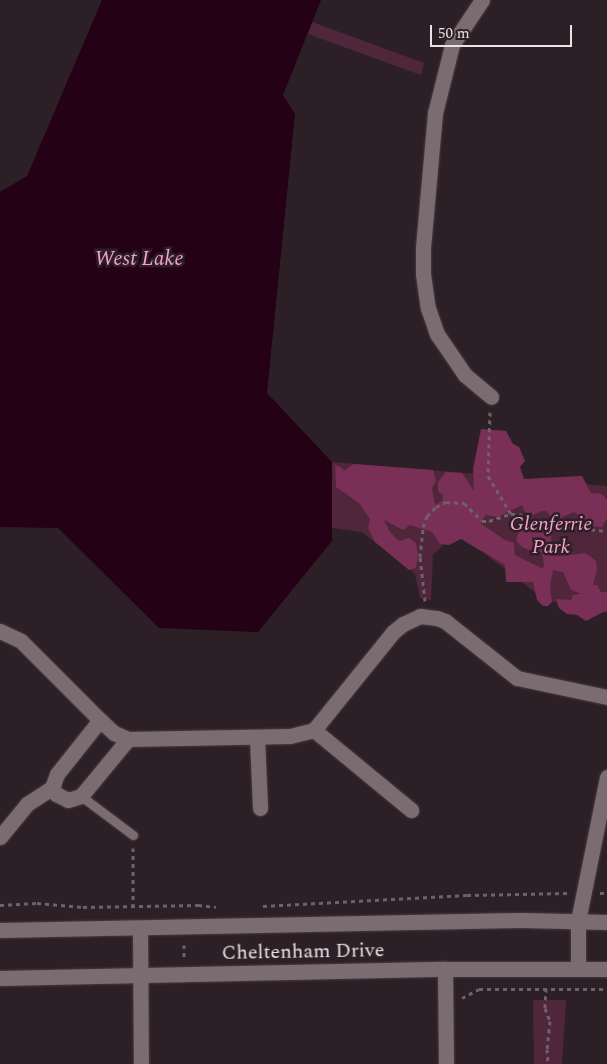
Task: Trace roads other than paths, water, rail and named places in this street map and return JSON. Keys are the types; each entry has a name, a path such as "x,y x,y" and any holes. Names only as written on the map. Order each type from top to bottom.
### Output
{"street":[{"path":"482,0 452,45 435,114 423,248 423,274 428,308 437,334 465,375 491,397"},
{"path":"0,631 21,641 100,720 114,732 128,739 257,738 290,736 314,730 393,632 412,619 428,616 445,621 517,678 607,697"},
{"path":"0,836 27,804 52,788 56,774 100,720"},
{"path":"314,730 412,810"},
{"path":"257,738 260,808"},
{"path":"52,788 56,794 68,800 81,796 128,739"},
{"path":"578,968 578,920 607,777"},
{"name":"Cheltenham Drive","path":"0,930 578,920 607,922"},
{"path":"140,928 141,1064"},
{"name":"Cheltenham Drive","path":"0,978 445,969 578,968 607,970"},
{"path":"445,969 446,1064"}],"lane":[{"path":"81,796 133,835"}],"water":[{"name":"West Lake","path":"102,0 321,0 283,95 295,114 267,393 332,462 332,541 258,632 159,628 58,528 0,527 0,192 27,176"}],"park label":[{"name":"Glenferrie Park","path":"551,536"}]}
